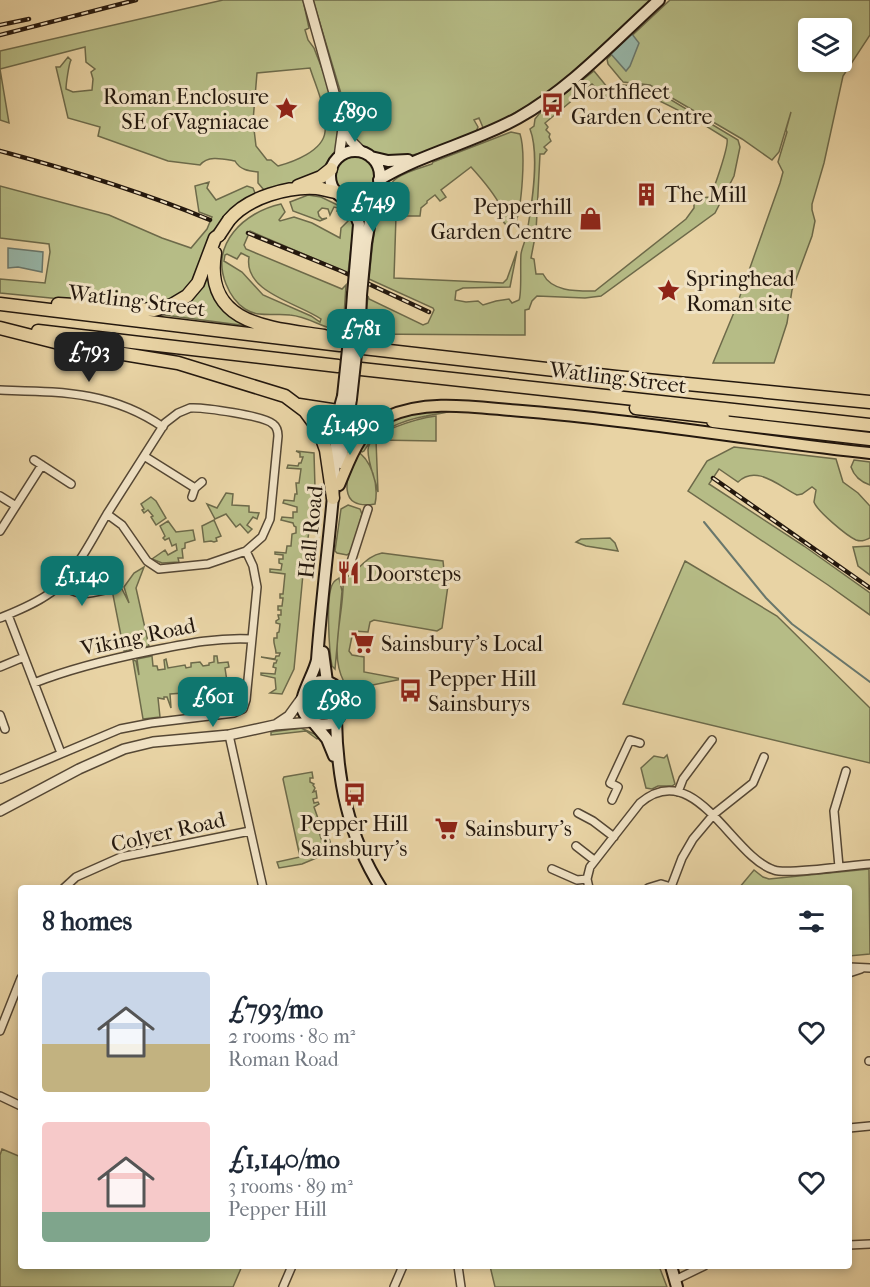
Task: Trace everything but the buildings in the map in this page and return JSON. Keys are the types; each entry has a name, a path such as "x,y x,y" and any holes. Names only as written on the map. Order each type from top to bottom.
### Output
{"highway":[{"path":"292,190 332,170"},
{"path":"0,303 27,302 150,309 166,307 183,299 196,286 205,269 215,238 229,220 247,205 292,190 319,188 336,192"},
{"name":"Watling Street","path":"0,303 341,342 260,325 238,316 224,302 215,282 214,263 219,235"},
{"path":"0,327 63,344 178,363 277,393 299,405 313,420 323,442 333,498"},
{"name":"Watling Street","path":"0,327 338,366"},
{"name":"Watling Street","path":"364,345 616,377 870,402"},
{"name":"Watling Street","path":"358,366 489,383 870,425"},
{"path":"489,383 690,418 870,439"},
{"path":"299,405 338,411"},
{"path":"644,409 870,433"}],"main road":[{"path":"379,180 415,160 484,136 549,99 659,0"},
{"path":"366,154 378,168 379,180 375,192 363,200 350,201 336,192 331,179 332,170 339,157 347,152 366,154 392,162 415,160"},
{"name":"Hall Road","path":"359,273 375,192"},
{"name":"Hall Road","path":"313,722 326,724 336,719 343,704 342,694 331,685 323,663 323,646 359,273 359,224 350,201"},
{"name":"Hall Road","path":"304,694 314,674 317,660 333,498 338,411 347,398 358,366 355,320"},
{"path":"339,485 352,450 371,427 399,412 431,406 598,417 870,453"},
{"path":"331,685 315,683 304,694 303,712 327,739 338,761"},
{"path":"336,719 343,797 363,856 379,885"}],"street":[{"path":"308,0 343,125 353,142 366,154"},
{"path":"339,157 343,125"},
{"path":"0,390 92,396 125,406 163,427"},
{"path":"0,618 47,596 62,583 163,427 177,413 197,408 264,420 275,426 278,436 270,519 262,537 246,551 208,564 159,569 147,561 123,525 107,514"},
{"path":"144,456 195,488"},
{"path":"34,460 71,483"},
{"path":"0,531 42,465"},
{"path":"192,497 195,488 202,482"},
{"path":"0,496 16,506"},
{"path":"351,562 368,509"},
{"path":"2,778 108,733 127,728 240,711 245,706 246,700 256,585 253,566 246,551"},
{"path":"62,583 74,593 83,595 114,588"},
{"path":"8,615 61,753"},
{"name":"Viking Road","path":"34,683 82,666 181,645 221,638 252,639"},
{"path":"0,667 24,657"},
{"name":"Hall Road","path":"275,725 289,716 304,694"},
{"path":"0,715 5,729"},
{"name":"Hall Road","path":"0,811 124,749 153,742 229,735 275,725 313,722"},
{"path":"229,735 262,885"},
{"path":"612,800 618,787 610,783 626,747 630,740 640,743"},
{"path":"678,792 682,779 712,740"},
{"path":"674,885 690,843 714,814 753,783 764,757"},
{"path":"839,867 834,810 846,771"},
{"path":"588,885 587,879 594,860 644,800 661,793 678,792 714,814 750,855 766,868 777,872 870,864"},
{"path":"578,813 614,837"},
{"name":"Colyer Road","path":"67,885 76,877 121,857 250,831"},
{"path":"576,846 594,860"},
{"path":"552,869 577,880 587,879"},
{"path":"852,967 867,968"},
{"path":"852,972 867,968"},
{"path":"0,1031 18,986"},
{"path":"0,1096 18,1105"},
{"path":"852,1128 870,1126"},
{"path":"852,1245 870,1244"},
{"path":"283,1287 291,1269"},
{"path":"394,1287 402,1269"},
{"path":"458,1269 461,1287"},
{"path":"676,1283 699,1269"}],"green space":[{"path":"223,0 303,0 309,28 305,30 314,48 336,113 337,147 331,161 315,176 272,191 264,190 258,183 258,172 242,168 235,161 211,159 200,165 168,161 98,136 100,127 68,118 56,67 60,67 68,57 71,60 66,89 73,92 92,90 91,72 95,69 86,62 85,47 0,69 0,51","holes":["310,68 325,116 323,139 306,155 278,166 271,160 267,160 256,146 253,121 257,73"]},
{"path":"313,0 654,0 561,82 529,105 484,130 479,118 474,120 478,127 475,134 425,152 389,157 373,153 359,144 348,128 351,127"},
{"path":"670,0 870,0 870,35 852,62 852,18 798,18 798,72 846,72 812,204 815,221 812,236 792,290 787,323 774,363 713,363 735,310 780,183 783,172 778,162 791,112 779,152 772,160 742,139 650,85 623,82 608,64 607,59"},
{"path":"0,69 9,123 0,120"},
{"path":"594,71 608,88 610,98 592,84 545,123 551,141 544,147 547,150 544,154 540,154 536,232 531,258 534,259 536,274 543,274 547,280 559,287 595,291 686,219 694,208 694,194 701,198 709,197 711,193 724,158 727,139 683,113 646,96 637,95 622,101 619,97 621,85 648,86 738,140 740,147 734,176 715,213 601,296 585,298 537,296 529,309 525,310 525,335 364,334 368,296 369,299 423,325 428,323 434,310 369,279 379,210 389,186 405,173 511,132 520,134 523,153 521,193 515,225 510,227 504,223 501,207 471,167 441,190 446,197 440,201 435,195 427,201 421,208 420,216 396,216 394,278 503,283 507,279 517,251 510,287 463,288 456,291 455,300 478,301 483,305 509,299 512,303 519,300 521,254 531,208 535,166 530,129 534,126 539,114"},
{"path":"355,156 369,162 375,176 369,190 355,196 341,190 335,176 341,162"},
{"path":"209,182 207,188 216,200 247,186 253,188 255,193 242,202 185,291 172,299 154,304 0,293 0,279 45,283 50,252 49,244 0,238 0,186 109,215 191,248 207,229 212,217 199,212 195,186"},
{"path":"308,195 321,197 348,210 354,223 348,273 250,231 244,245 246,249 342,289 346,285 343,331 297,316 250,312 236,301 226,284 222,269 227,243 243,222 267,208 281,204 285,212 280,221 294,217 312,223 340,238 341,228 348,221 344,211 337,211 338,208 334,207 330,215 328,209 322,208 318,212 319,216 322,219 327,218 320,221 293,211 290,202","holes":["241,253 249,257 249,269 254,279 263,288 311,313 321,319 320,322 263,295 242,272 224,261 227,254 237,259"]},
{"path":"209,263 213,283 248,326 141,312 177,305"},
{"path":"423,411 450,411 417,418 390,428 375,438 362,452 358,445 387,420"},
{"path":"436,416 436,441 376,440 378,492 368,455 370,443 386,431 419,419"},
{"path":"734,447 836,459 843,482 870,506 870,538 865,540 858,541 852,538 826,517 814,502 816,490 812,487 797,495 768,478 752,475 738,482 719,469 709,484 804,546 870,593 870,615 688,491 707,461"},
{"path":"355,450 366,460 373,473 376,489 375,504 362,505 354,502 349,496 347,479"},
{"path":"296,451 314,453 315,488 303,574 294,669 282,694 270,693 276,689 275,678 261,675 261,673 275,674 276,668 273,667 277,660 261,657 275,659 280,653 276,653 274,638 277,638 279,632 280,624 276,621 279,619 278,615 281,615 278,606 282,606 283,598 280,598 280,594 283,594 285,574 270,572 270,569 281,570 282,564 279,563 279,559 283,559 283,555 275,554 275,552 286,553 287,546 291,546 292,534 296,533 293,523 281,520 282,517 293,518 293,512 297,512 297,507 283,503 284,500 294,501 295,494 297,494 296,483 299,483 301,469 287,468 288,465 298,466 301,463 303,457 300,457 300,453"},
{"path":"854,460 870,462 870,485 854,473 851,467"},
{"path":"226,493 233,494 232,505 249,506 249,512 259,513 257,519 253,517 247,525 252,529 248,533 240,524 236,527 226,514 215,519 207,504 217,508"},
{"path":"151,497 166,518 156,525 148,510 144,513 142,510 144,509 141,504"},
{"path":"348,505 360,509 362,514 352,552 347,555 335,551 341,509"},
{"path":"214,520 221,536 216,538 217,541 204,542 202,526"},
{"path":"168,521 176,532 193,530 195,540 185,543 185,548 182,549 183,558 178,558 179,562 162,563 152,559 165,550 168,555 177,550 176,544 172,546 169,538 165,540 163,538 165,536 160,526"},
{"path":"610,538 618,551 586,546 576,542 581,539"},
{"path":"870,546 870,575 858,566 853,547"},
{"path":"382,553 443,561 444,570 450,571 442,628 437,631 374,620 370,622 368,632 353,631 349,651 352,655 364,657 364,672 402,679 358,688 344,682 337,658 343,579 371,557"},
{"path":"685,561 777,616 870,708 870,763 623,704"},
{"path":"144,567 136,588 149,646 129,650 126,638 127,651 124,651 112,590 122,589 129,603 124,587 134,573"},
{"path":"339,578 342,591 335,669 332,666 330,649 329,601 332,585"},
{"path":"152,656 153,666 157,666 158,670 165,669 164,660 166,659 168,668 185,665 186,668 191,667 191,663 200,662 203,666 209,665 214,662 214,656 217,656 218,663 228,662 229,667 225,668 228,688 223,689 224,699 220,700 219,692 212,693 211,689 204,689 205,704 203,704 201,693 188,695 189,704 186,706 184,693 170,694 171,708 167,697 158,698 160,717 143,719 133,660 136,661 139,675 137,659"},
{"path":"320,698 325,700 327,705 325,710 320,712 315,710 313,705 315,700"},
{"path":"301,728 321,737 317,739 306,731 271,735 271,732"},
{"path":"667,755 675,784 652,789 646,788 641,768 654,756 664,758"},
{"path":"312,772 313,778 310,778 310,782 314,784 313,792 316,791 317,798 313,799 314,803 319,804 314,807 321,827 318,829 322,841 329,838 333,851 302,864 279,868 277,862 300,857 283,779"},
{"path":"869,869 870,954 852,956 852,885 742,885 754,870 769,879"},
{"path":"2,1149 18,1156 18,1269 241,1269 233,1287 0,1287 0,1155"},
{"path":"491,1269 660,1269 667,1287 495,1287"}],"shaded area":[{"path":"632,34 639,43 626,71 611,54"},
{"path":"8,248 43,252 42,272 18,267 8,268"}],"waterway":[{"path":"704,522 766,598 792,624 870,682"}],"railway":[{"path":"0,35 136,0"},
{"path":"0,25 29,19"},
{"path":"0,151 106,182 210,220"},
{"path":"248,233 341,271 429,312"},
{"path":"713,478 870,588"}],"place":[{"name":"Northfleet Garden Centre","path":"553,104"},
{"name":"Roman Enclosure SE of Vagniacae","path":"287,109"},
{"name":"The Mill","path":"647,194"},
{"name":"Pepperhill Garden Centre","path":"590,219"},
{"name":"Springhead Roman site","path":"668,291"},
{"name":"Doorsteps","path":"348,573"},
{"name":"Sainsbury's Local","path":"363,643"},
{"name":"Pepper Hill Sainsburys","path":"410,691"},
{"name":"Pepper Hill Sainsbury's","path":"354,794"},
{"name":"Sainsbury's","path":"447,828"}]}
